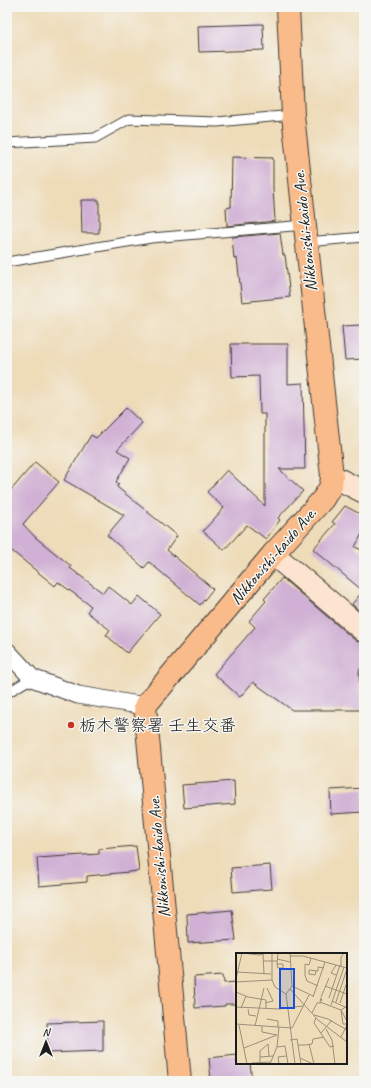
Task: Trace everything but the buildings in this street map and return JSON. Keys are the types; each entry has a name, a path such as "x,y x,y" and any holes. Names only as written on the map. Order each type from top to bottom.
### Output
{"main road":[{"name":"Nikkonishi-kaido Ave.","path":"180,1081 145,706 273,554 323,499 331,486 332,476 293,115 288,7"},
{"path":"332,476 364,492"},
{"path":"273,554 364,631"}],"street":[{"path":"7,651 32,678 78,695 145,706"}],"lane":[{"path":"7,143 95,138 129,119 217,122 293,115"},
{"path":"7,262 151,238 306,233 364,237"},
{"path":"7,693 32,678"}],"place":[{"name":"栃木警察署 壬生交番","path":"71,725"}]}
